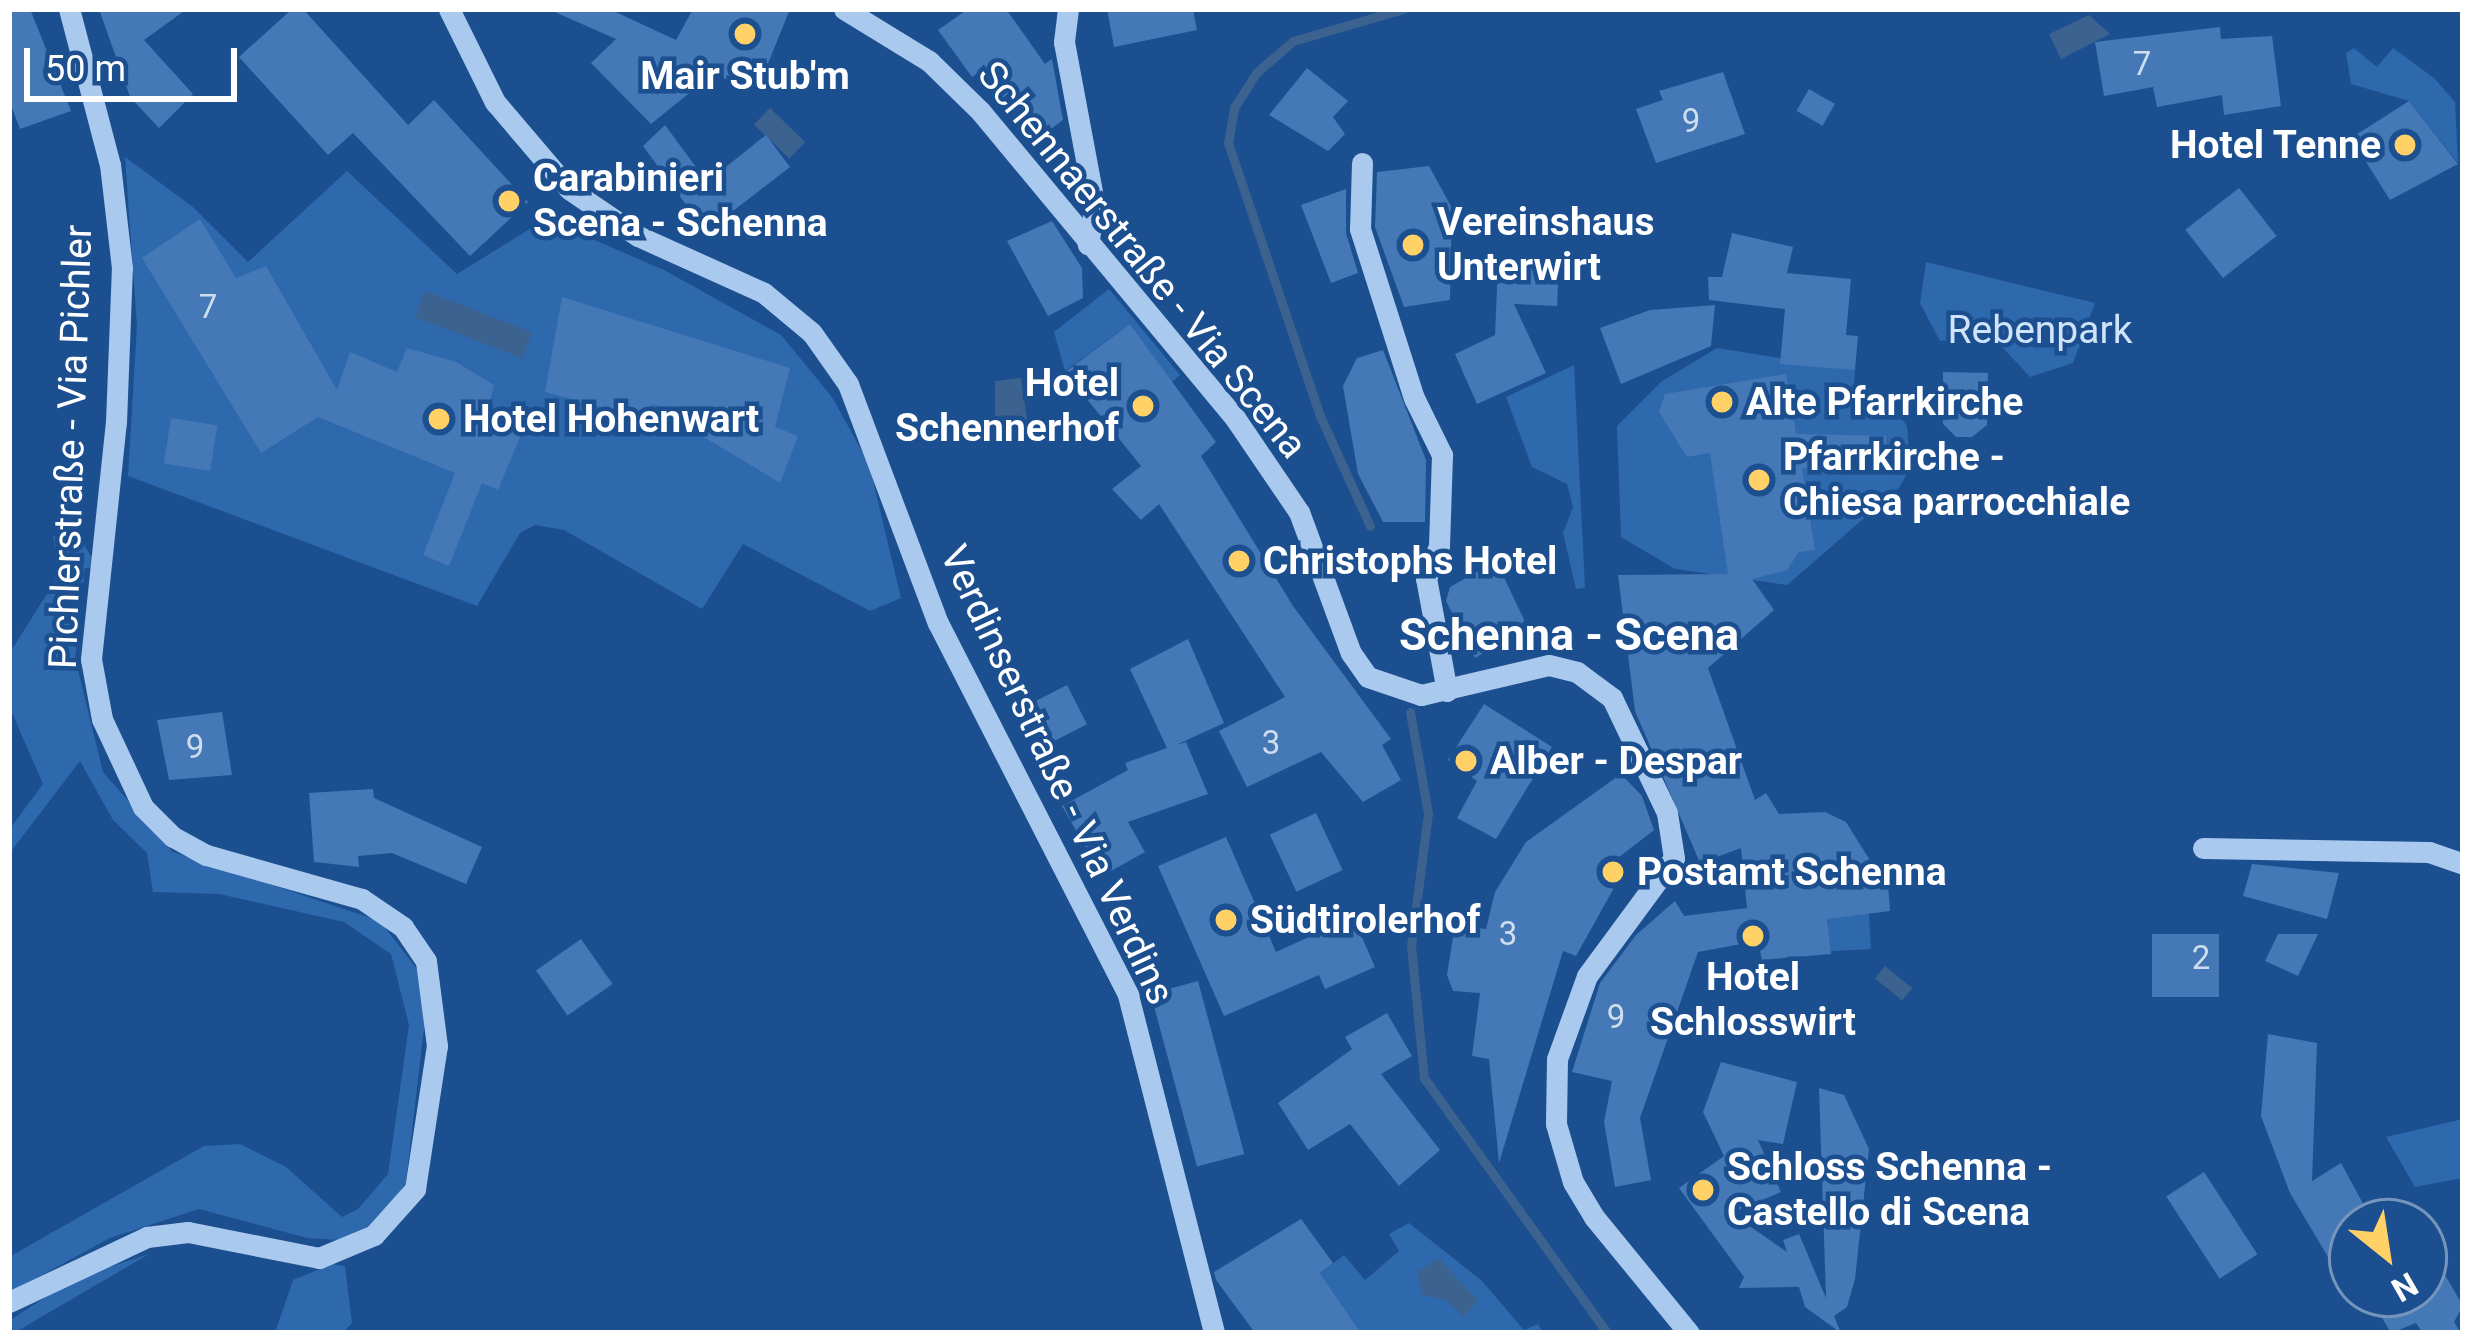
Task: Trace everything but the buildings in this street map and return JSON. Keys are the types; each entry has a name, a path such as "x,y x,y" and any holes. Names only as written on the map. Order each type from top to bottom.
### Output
{"street":[{"name":"Pichlerstraße - Via Pichler","path":"9,1302 147,1237 188,1232 319,1258 374,1235 415,1189 436,1046 426,961 403,927 362,899 206,855 173,837 142,807 102,718 91,659 116,422 122,268 110,165 69,9"},
{"name":"Verdinserstraße - Via Verdins","path":"448,9 495,103 569,189 638,236 764,293 812,333 848,384 938,623 1128,995 1214,1333"},
{"name":"Schennaerstraße - Via Scena","path":"844,9 928,61 981,112 1235,418 1284,489 1358,666 1377,685 1421,695 1448,691"},
{"path":"1068,9 1064,42 1095,207 1088,244"},
{"path":"1362,163 1360,230 1414,398 1442,455 1439,546 1428,585 1448,691 1550,665 1598,683 1612,698 1667,813 1674,858 1587,976 1557,1059 1556,1124 1573,1182 1594,1216 1689,1333"},
{"path":"2203,848 2428,852 2463,864"}],"green space":[{"path":"2354,48 2377,67 2393,48 2434,78 2455,102 2458,163 2409,101 2351,84 2346,53"},
{"path":"125,157 193,207 248,262 347,171 457,274 546,219 664,270 781,335 832,397 869,464 901,598 870,611 743,544 702,609 564,530 535,525 520,533 477,606 128,476 137,326"},
{"name":"Rebenpark","path":"1926,262 2095,303 2073,363 2030,377 1992,336 1940,341 1920,303"},
{"path":"1109,289 1180,375 1172,382 1130,324 1065,371 1054,332"},
{"path":"1717,348 1855,370 1854,385 1881,392 1907,426 1910,468 1899,488 1787,585 1675,569 1621,537 1617,426 1662,381"},
{"path":"1574,365 1585,588 1576,589 1563,533 1573,507 1567,484 1532,467 1506,397"},
{"path":"74,529 98,567 85,568 75,658 103,772 173,852 380,921 420,973 426,1011 406,1182 384,1219 339,1240 307,1238 199,1209 110,1238 9,1293 9,1257 204,1146 240,1144 286,1167 342,1217 358,1209 388,1174 409,1025 391,954 344,922 219,894 153,892 147,853 113,820 80,761 9,854 9,830 43,784 9,706 9,654 62,570 53,537"},
{"path":"1869,913 1871,949 1829,951 1827,915"},
{"path":"2463,1119 2463,1178 2415,1187 2386,1137"},
{"path":"1409,1223 1482,1281 1524,1330 1538,1324 1543,1333 1361,1333 1320,1273 1344,1255 1365,1280 1399,1251 1389,1234"},
{"path":"149,1254 9,1333 9,1321 73,1279"},
{"path":"332,1264 345,1266 352,1323 343,1333 275,1333 293,1280"}],"shaded area":[{"path":"2089,15 2110,34 2061,59 2049,34"},
{"path":"770,108 805,142 789,159 754,125"},
{"path":"425,291 532,332 522,358 415,317"},
{"path":"1021,378 1028,425 995,424 995,381"},
{"path":"1885,966 1912,988 1902,1000 1875,978"},
{"path":"1439,1258 1478,1301 1463,1317 1447,1300 1422,1295 1417,1272"}],"waterway":[{"path":"1370,526 1320,416 1228,143 1234,108 1256,73 1293,41 1403,9"},
{"path":"1410,712 1428,813 1411,946 1424,1078 1607,1333"}],"place":[{"name":"Mair Stub'm","path":"745,34"},
{"name":"Hotel Tenne","path":"2405,145"},
{"name":"Carabinieri Scena - Schenna","path":"509,201"},
{"name":"Vereinshaus Unterwirt","path":"1413,245"},
{"name":"Alte Pfarrkirche","path":"1722,402"},
{"name":"Hotel Schennerhof","path":"1143,406"},
{"name":"Hotel Hohenwart","path":"439,419"},
{"name":"Pfarrkirche - Chiesa parrocchiale","path":"1759,480"},
{"name":"Christophs Hotel","path":"1239,561"},
{"name":"Alber - Despar","path":"1466,761"},
{"name":"Postamt Schenna","path":"1613,872"},
{"name":"Südtirolerhof","path":"1226,920"},
{"name":"Hotel Schlosswirt","path":"1753,936"},
{"name":"Schloss Schenna - Castello di Scena","path":"1703,1190"}],"district":[{"name":"Schenna - Scena","path":"1569,635"}]}
